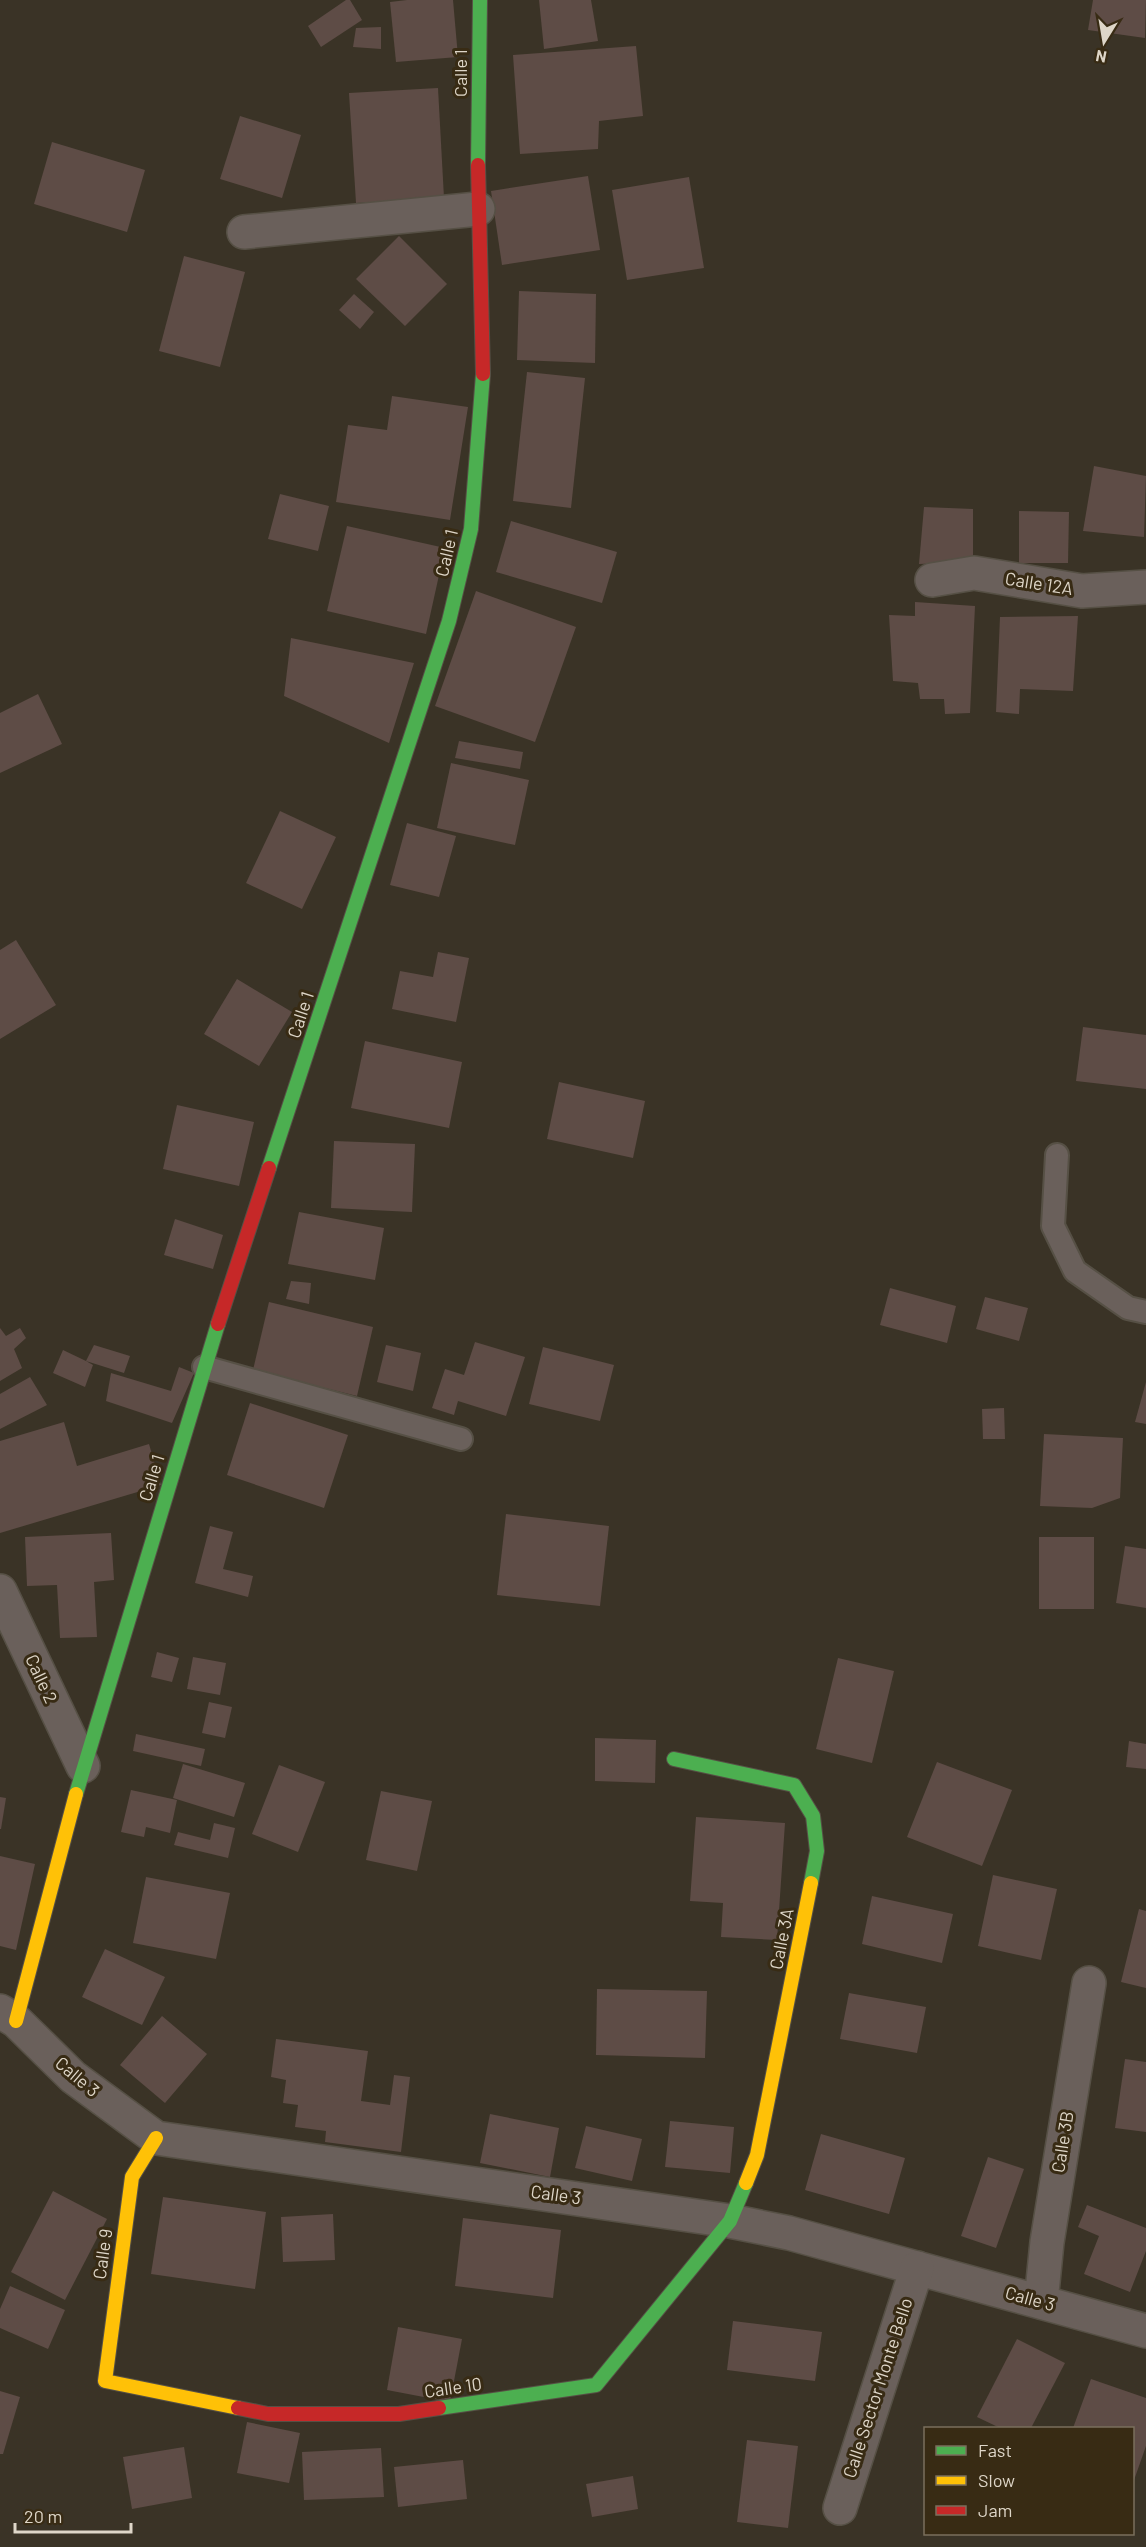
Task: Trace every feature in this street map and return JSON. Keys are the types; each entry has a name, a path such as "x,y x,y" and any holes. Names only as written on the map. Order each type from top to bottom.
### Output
{"street":[{"name":"Calle 1","path":"8,2016 204,1367 449,621 471,529 483,380 478,209 480,0"},
{"path":"244,232 478,209"},
{"name":"Calle 12A","path":"932,580 974,573 1082,591 1146,587"},
{"name":"Calle 2","path":"0,1591 83,1766"},
{"name":"Calle 3A","path":"674,1759 795,1785 813,1816 818,1851 757,2155 730,2220"},
{"name":"Calle 3B","path":"1041,2302 1047,2242 1089,1983"},
{"name":"Calle 3","path":"8,2016 73,2077 156,2138 730,2220 789,2233 1146,2331"},
{"name":"Calle 9","path":"105,2381 132,2177 156,2138"},
{"name":"Calle 10","path":"105,2381 268,2414 399,2414 596,2385 730,2220"},
{"name":"Calle Sector Monte Bello","path":"840,2508 917,2268"}],"lane":[{"path":"1057,1155 1053,1226 1075,1271 1128,1308 1146,1312"},
{"path":"204,1367 461,1439"}],"building":[{"path":"346,0 350,0 362,20 321,47 308,26"},
{"path":"453,0 458,57 396,62 390,2"},
{"path":"539,0 591,0 598,41 544,49"},
{"path":"1093,0 1146,0 1145,38 1088,30"},
{"path":"381,27 381,49 353,47 356,28"},
{"path":"636,46 643,116 599,121 598,149 520,154 513,55"},
{"path":"438,88 444,198 356,203 349,93"},
{"path":"240,116 301,135 282,198 220,179"},
{"path":"52,142 145,170 127,232 34,204"},
{"path":"588,176 600,250 502,265 491,191"},
{"path":"689,177 704,268 627,280 612,190"},
{"path":"399,236 447,284 405,326 356,279"},
{"path":"184,256 245,272 220,367 159,351"},
{"path":"519,291 596,294 595,363 517,360"},
{"path":"354,294 374,312 360,329 339,310"},
{"path":"527,372 585,378 571,508 513,501"},
{"path":"392,396 468,407 450,520 336,502 348,425 387,430"},
{"path":"1094,466 1146,476 1144,537 1083,531"},
{"path":"280,494 329,506 318,551 268,539"},
{"path":"924,507 973,509 973,562 919,564"},
{"path":"1019,511 1069,512 1068,563 1019,563"},
{"path":"511,521 617,552 602,603 496,572"},
{"path":"347,526 445,548 426,634 327,611"},
{"path":"476,591 576,627 535,742 435,706"},
{"path":"915,602 975,606 970,713 945,714 944,699 920,699 918,683 893,681 889,615 915,616"},
{"path":"1078,616 1073,691 1020,689 1019,714 996,712 1000,617"},
{"path":"291,638 414,663 389,743 284,696"},
{"path":"38,694 62,744 0,773 0,713"},
{"path":"459,741 523,752 520,769 455,758"},
{"path":"451,763 529,780 515,845 437,828"},
{"path":"280,811 336,837 302,909 246,883"},
{"path":"407,823 456,836 439,897 390,885"},
{"path":"16,940 56,1005 0,1039 0,950"},
{"path":"438,952 469,958 456,1022 392,1009 400,971 433,977"},
{"path":"237,979 292,1012 259,1066 204,1034"},
{"path":"1083,1027 1146,1035 1146,1089 1076,1081"},
{"path":"365,1041 462,1062 449,1128 351,1108"},
{"path":"559,1082 645,1101 633,1158 547,1139"},
{"path":"177,1105 254,1122 239,1186 163,1169"},
{"path":"334,1141 415,1144 412,1212 331,1208"},
{"path":"299,1212 384,1228 375,1280 288,1264"},
{"path":"175,1219 223,1235 213,1269 164,1255"},
{"path":"291,1281 311,1283 309,1304 286,1299"},
{"path":"890,1288 956,1306 947,1343 880,1325"},
{"path":"985,1297 1028,1308 1019,1341 976,1329"},
{"path":"269,1302 373,1327 357,1396 253,1370"},
{"path":"0,1328 6,1336 20,1328 26,1338 14,1349 22,1368 0,1381"},
{"path":"475,1342 525,1357 506,1416 458,1401 454,1415 432,1408 445,1369 464,1375"},
{"path":"94,1345 130,1356 124,1373 86,1361"},
{"path":"386,1345 421,1353 413,1391 377,1382"},
{"path":"543,1347 614,1365 600,1421 529,1404"},
{"path":"63,1350 93,1365 85,1387 53,1373"},
{"path":"179,1367 194,1373 172,1423 106,1401 111,1373 171,1391"},
{"path":"30,1377 47,1405 0,1429 0,1394"},
{"path":"1146,1382 1146,1424 1135,1422"},
{"path":"250,1403 348,1435 324,1508 227,1475"},
{"path":"1004,1408 1005,1439 983,1439 982,1409"},
{"path":"64,1422 77,1466 149,1444 161,1485 0,1533 0,1441"},
{"path":"1044,1434 1123,1438 1120,1498 1092,1508 1040,1506"},
{"path":"506,1514 609,1526 600,1606 497,1595"},
{"path":"210,1526 233,1532 223,1569 253,1576 248,1597 195,1583"},
{"path":"111,1533 114,1580 94,1582 97,1637 60,1638 57,1585 27,1586 25,1537"},
{"path":"1039,1537 1094,1537 1094,1609 1039,1609"},
{"path":"1125,1546 1146,1549 1146,1608 1116,1603"},
{"path":"157,1652 179,1658 172,1682 151,1677"},
{"path":"193,1657 226,1663 220,1695 187,1689"},
{"path":"838,1658 894,1671 872,1763 816,1749"},
{"path":"209,1702 232,1707 225,1738 202,1733"},
{"path":"136,1734 205,1749 201,1766 133,1751"},
{"path":"595,1738 656,1740 655,1783 595,1781"},
{"path":"1129,1741 1146,1744 1146,1769 1126,1767"},
{"path":"937,1762 1012,1790 982,1866 907,1837"},
{"path":"183,1764 245,1783 234,1817 173,1798"},
{"path":"279,1765 325,1782 298,1852 252,1834"},
{"path":"131,1790 177,1800 170,1833 146,1827 144,1837 121,1832"},
{"path":"381,1791 432,1801 417,1871 366,1860"},
{"path":"0,1797 6,1798 1,1829 0,1829"},
{"path":"696,1817 785,1823 777,1940 721,1937 723,1903 690,1901"},
{"path":"214,1823 235,1828 228,1858 174,1845 178,1832 210,1840"},
{"path":"0,1856 35,1864 16,1950 0,1946"},
{"path":"993,1875 1057,1889 1041,1960 978,1946"},
{"path":"146,1877 230,1893 216,1959 133,1943"},
{"path":"872,1896 953,1914 942,1963 862,1944"},
{"path":"1139,1909 1146,1911 1146,1988 1121,1982"},
{"path":"105,1949 165,1977 142,2025 82,1997"},
{"path":"597,1989 707,1991 705,2058 596,2055"},
{"path":"849,1993 926,2007 917,2053 840,2039"},
{"path":"162,2016 207,2054 165,2103 120,2065"},
{"path":"276,2039 368,2051 361,2101 390,2105 394,2075 410,2077 401,2152 325,2142 326,2131 295,2127 298,2105 283,2103 286,2080 271,2077"},
{"path":"1125,2059 1146,2062 1146,2132 1115,2128"},
{"path":"490,2114 559,2128 550,2177 480,2163"},
{"path":"670,2121 734,2127 730,2173 665,2167"},
{"path":"586,2126 642,2139 632,2181 575,2168"},
{"path":"821,2134 905,2158 889,2214 805,2190"},
{"path":"988,2157 1024,2169 996,2248 961,2236"},
{"path":"53,2191 107,2219 65,2300 11,2272"},
{"path":"163,2197 266,2212 255,2289 151,2274"},
{"path":"1087,2205 1146,2228 1146,2251 1130,2292 1084,2274 1099,2236 1078,2227"},
{"path":"333,2214 335,2260 283,2262 281,2217"},
{"path":"463,2218 561,2230 553,2298 455,2286"},
{"path":"10,2286 65,2310 48,2349 0,2328 0,2309"},
{"path":"733,2321 822,2332 815,2381 727,2370"},
{"path":"398,2327 462,2339 450,2402 387,2390"},
{"path":"1017,2339 1065,2363 1032,2427 998,2427 977,2417"},
{"path":"1091,2379 1146,2398 1146,2446 1134,2480 1134,2427 1073,2427"},
{"path":"0,2391 20,2397 3,2454 0,2454"},
{"path":"247,2422 300,2433 289,2483 237,2473"},
{"path":"747,2440 798,2446 788,2528 737,2522"},
{"path":"184,2447 192,2498 132,2509 123,2457"},
{"path":"381,2448 384,2497 304,2500 302,2452"},
{"path":"463,2460 467,2499 398,2507 394,2467"},
{"path":"633,2476 638,2509 592,2517 586,2484"}],"traffic: fast":[{"path":"478,165 480,0"},
{"path":"269,1168 449,621 471,529 483,374"},
{"path":"76,1794 218,1324"},
{"path":"674,1759 794,1785 813,1816 817,1851 811,1883"},
{"path":"439,2408 596,2385 730,2221 746,2183"}],"traffic: slow":[{"path":"16,2021 76,1794"},
{"path":"746,2183 757,2155 811,1883"},
{"path":"156,2138 132,2177 105,2381 238,2408"}],"traffic: jam":[{"path":"478,165 483,374"},
{"path":"218,1324 269,1168"},
{"path":"238,2408 268,2414 399,2414 439,2408"}]}
